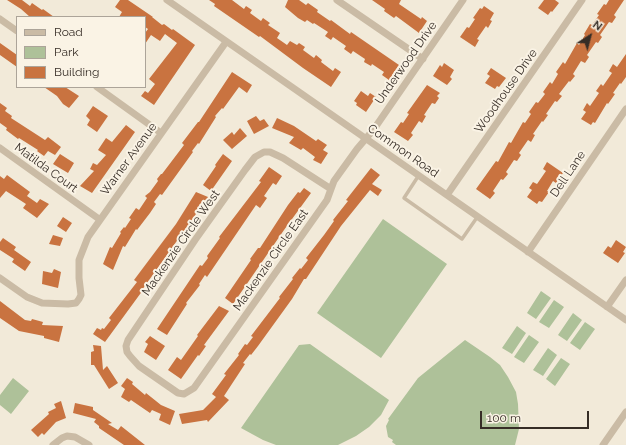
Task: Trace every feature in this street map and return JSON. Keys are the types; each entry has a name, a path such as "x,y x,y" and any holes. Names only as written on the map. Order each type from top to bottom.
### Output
{"street":[{"name":"Common Road","path":"168,0 226,42 626,320"},
{"path":"337,0 423,59"},
{"name":"Underwood Drive","path":"366,138 423,59 463,0"},
{"name":"Woodhouse Drive","path":"447,195 582,0"},
{"path":"0,19 16,30"},
{"name":"Warner Avenue","path":"0,278 27,296 42,303 68,304 76,302 79,299 81,296 79,260 88,237 99,219 226,42"},
{"path":"98,88 161,133"},
{"name":"Dell Lane","path":"528,252 626,109"},
{"name":"Mackenzie Circle East","path":"189,392 199,382 327,200 339,174 366,138"},
{"name":"Matilda Court","path":"0,148 99,219"},
{"name":"Mackenzie Circle West","path":"189,392 184,394 178,393 169,388 134,361 127,352 126,346 128,340 195,240 245,170 264,152 270,152 283,158 331,189"},
{"path":"607,307 626,280"},
{"path":"603,445 626,412"},
{"path":"53,445 67,436 75,437 89,445"}],"lane":[{"path":"419,175 404,198 462,239 478,216"}],"green space":[{"path":"383,219 447,264 381,358 317,313"},
{"path":"541,291 551,298 536,319 527,313"},
{"path":"554,300 564,307 549,328 539,322"},
{"path":"573,313 582,320 567,341 558,335"},
{"path":"585,322 595,329 580,350 570,343"},
{"path":"517,326 526,333 512,354 502,348"},
{"path":"529,335 539,342 524,363 514,357"},
{"path":"465,340 500,365 516,392 519,429 515,445 396,445 392,442 393,440 388,437 386,426 389,420 388,419 418,378"},
{"path":"310,344 389,400 381,415 369,427 356,436 338,445 276,445 241,428 299,345"},
{"path":"548,348 557,355 543,376 533,370"},
{"path":"561,358 570,364 555,386 546,379"},
{"path":"13,378 29,391 11,414 0,405 0,395"}],"building":[{"path":"7,0 22,0 30,6 32,3 53,16 29,16"},
{"path":"120,0 128,0 162,25 164,24 172,30 173,29 195,45 154,105 141,96 145,91 148,93 155,84 149,79 177,43 165,34 160,41 151,35 146,42 146,32 148,29 146,28 146,16 120,16 122,12 115,7"},
{"path":"209,0 232,0 244,9 246,6 252,10 250,13 261,21 263,18 270,23 268,25 280,33 277,38 287,45 290,41 297,45 299,43 305,47 303,50 314,58 316,55 322,60 321,62 333,71 335,68 341,72 331,87 260,36 259,37 214,6 215,4"},
{"path":"288,0 299,0 306,5 308,3 318,10 317,12 330,21 331,20 350,34 351,32 399,65 389,80 382,75 384,72 372,64 371,66 364,62 365,59 353,51 351,54 344,49 346,46 333,37 331,40 325,36 328,32 314,23 313,24 307,20 305,22 298,18 285,7"},
{"path":"372,0 401,0 399,4 421,19 422,17 427,21 419,33 396,16 394,18 384,11 385,9"},
{"path":"544,0 555,0 559,3 548,15 538,8"},
{"path":"609,0 624,0 614,15 616,17 612,23 609,22 600,35 602,37 598,43 596,42 587,55 589,57 585,63 581,61 573,74 575,76 559,94 562,96 557,102 555,101 546,114 548,115 533,134 535,135 531,142 528,140 519,153 521,155 517,161 514,160 506,172 508,174 503,180 501,179 493,191 495,193 490,199 476,189 496,161 498,162 509,142 511,143 523,122 525,123 531,114 529,112 536,102 538,103 545,94 543,92 550,82 552,84 558,74 556,72 563,62 565,64 577,43 579,45 590,24 592,25 599,15 597,14"},
{"path":"484,6 494,13 488,28 486,26 477,39 479,40 475,47 460,37 467,27 469,28 475,19 473,18 480,8 482,9"},
{"path":"0,43 16,54 16,66 0,55"},
{"path":"626,54 626,77 613,93 615,94 608,104 607,103 595,123 593,122 591,125 581,119 586,112 583,110 587,103 590,106 599,93 596,91 601,84 603,86 612,73 609,71 613,64 617,67"},
{"path":"444,63 454,70 450,77 452,79 447,85 433,76 440,65 442,67"},
{"path":"491,68 506,78 499,87 497,86 495,89 485,83 490,76 487,74"},
{"path":"232,72 252,85 247,93 239,87 223,109 222,108 215,116 216,117 199,144 198,143 192,151 193,152 162,195 160,194 154,202 156,204 137,230 136,229 125,247 123,246 113,270 103,264 110,247 112,248 121,233 120,232 124,227 125,228 131,219 129,218 136,208 139,210 147,198 145,196 150,192 158,181 157,179 184,145 182,143 199,122"},
{"path":"427,85 440,93 437,96 439,98 435,104 432,103 424,115 426,116 422,123 419,121 411,133 413,135 408,141 394,132 401,122 403,123 409,114 407,113"},
{"path":"45,88 67,88 79,96 69,108 63,104 57,96"},
{"path":"361,91 368,96 370,93 376,97 366,112 356,105 357,103 354,101"},
{"path":"0,103 7,108 5,111 12,116 11,118 45,140 48,137 61,147 55,155 48,151 44,156 37,151 38,150 19,138 18,139 6,130 7,128 0,123"},
{"path":"93,106 108,116 97,132 87,125 90,120 86,116"},
{"path":"256,116 260,121 264,119 269,126 254,134 247,121"},
{"path":"277,118 294,126 316,141 318,139 327,145 323,150 328,153 321,164 313,160 315,157 303,148 301,150 289,143 294,137 272,128"},
{"path":"126,125 135,132 92,193 80,186 94,171 90,169 93,163 97,165 106,155 98,150 106,138 112,142"},
{"path":"240,128 247,136 232,149 223,140 232,132 234,135"},
{"path":"60,154 74,163 68,173 53,164"},
{"path":"223,154 232,161 211,191 203,185"},
{"path":"547,162 563,173 556,183 553,181 547,191 549,192 542,202 539,201 537,204 527,197 532,190 529,188 533,182 537,184 546,171 543,169"},
{"path":"269,167 282,176 276,185 273,183 264,196 267,198 260,208 256,205 207,277 205,275 167,335 157,329 200,265 202,266 208,258 207,256 220,238 219,237 261,182 259,181"},
{"path":"371,168 380,175 372,184 382,190 378,196 370,190 341,226 292,299 258,346 243,363 245,364 224,396 229,400 208,422 207,420 182,424 179,414 203,410 216,397 212,394 226,375 224,374 239,355 238,354 245,344 247,345 253,337 251,336 280,298 279,297 293,279 292,278 308,260 306,258 348,201 346,200"},
{"path":"7,175 30,192 27,196 37,203 40,199 49,204 37,218 23,208 26,204 6,191 0,198 0,176 4,179"},
{"path":"304,188 311,193 233,304 225,298 288,205 298,192 300,193"},
{"path":"196,192 208,197 105,342 93,334 97,328 101,330 102,328 104,329 111,320 109,318 137,282 134,280 176,224"},
{"path":"63,217 72,223 66,232 57,226"},
{"path":"53,235 63,238 60,246 49,244"},
{"path":"3,238 16,247 14,250 31,262 25,271 12,262 14,259 0,250 0,242"},
{"path":"616,240 626,247 623,252 625,253 618,263 603,253 608,246 611,248"},
{"path":"54,269 61,272 58,288 42,284 43,271 52,273"},
{"path":"0,301 25,320 31,321 32,319 43,322 42,325 63,326 59,342 44,338 44,336 19,331 0,318"},
{"path":"219,306 229,311 204,345 206,346 199,356 198,355 181,379 168,370 177,357 181,360 198,336 197,335"},
{"path":"150,336 165,346 156,360 144,352 148,344 145,342"},
{"path":"93,345 101,346 103,370 107,366 118,383 109,389 94,365 91,365 91,352 94,351"},
{"path":"127,378 133,382 132,384 145,395 146,393 161,405 175,411 170,425 159,420 161,414 152,410 150,413 131,400 129,402 121,397 125,389 121,386"},
{"path":"61,401 66,418 56,422 44,435 42,433 38,437 31,430 49,414 48,412 56,408 54,404"},
{"path":"75,403 93,407 93,410 112,423 108,424 118,430 121,426 145,445 124,445 99,428 99,426 94,422 96,419 73,413"}]}
